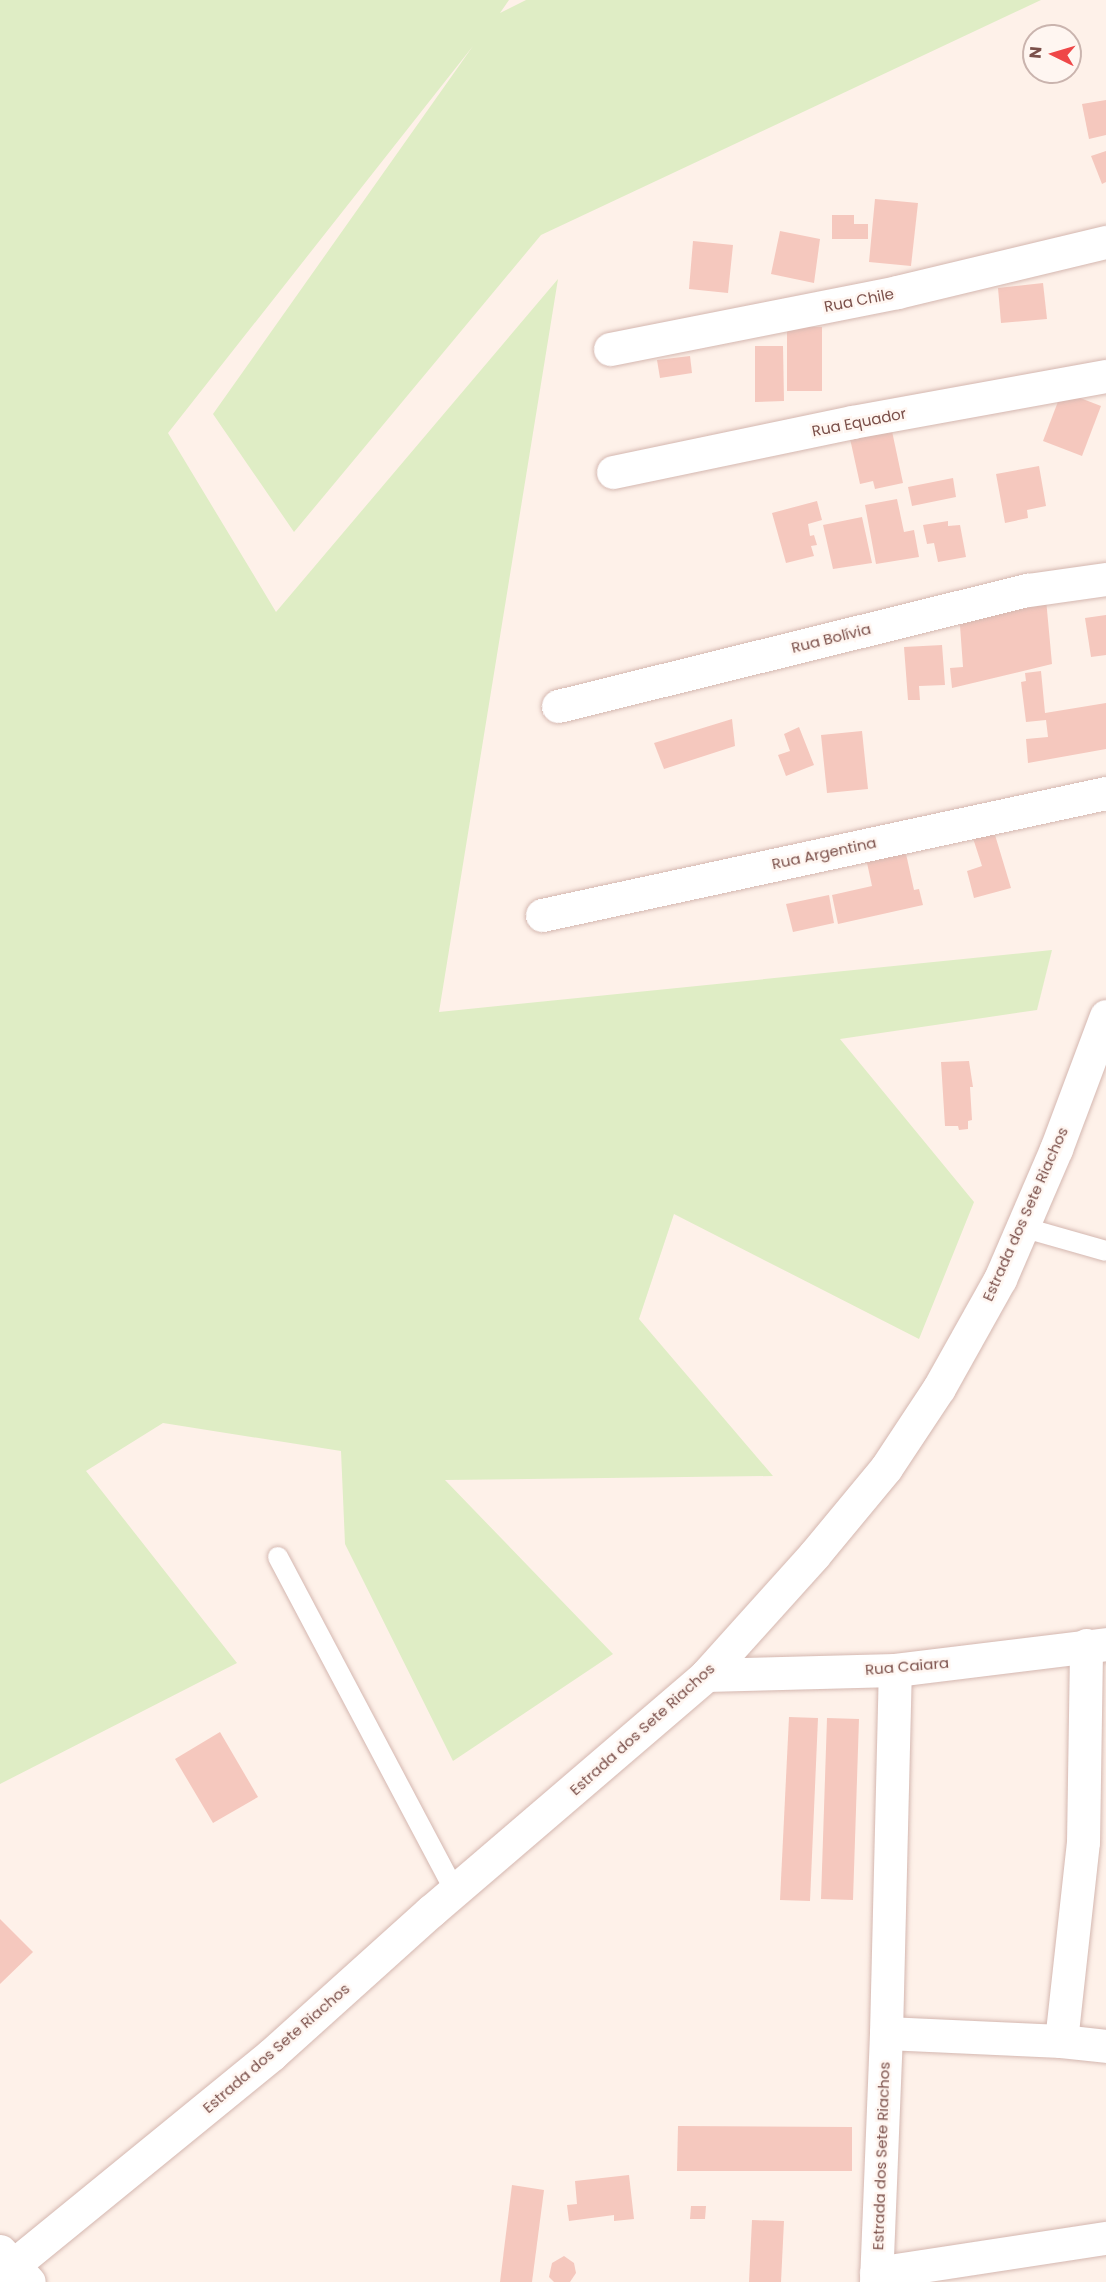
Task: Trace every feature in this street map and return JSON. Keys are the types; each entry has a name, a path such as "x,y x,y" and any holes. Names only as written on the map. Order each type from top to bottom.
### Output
{"street":[{"name":"Rua Chile","path":"610,349 897,292 1106,242"},
{"name":"Rua Equador","path":"613,472 852,422 1106,376"},
{"name":"Rua Bolívia","path":"558,706 1028,590 1106,579"},
{"name":"Rua Argentina","path":"542,915 1106,793"},
{"name":"Estrada dos Sete Riachos","path":"11,2268 272,2054 455,1891 706,1675 814,1555 886,1468 939,1388 1000,1279 1056,1149 1106,1016"},
{"name":"Rua Caiara","path":"706,1675 895,1670 1096,1645"},
{"path":"1061,2041 1083,1842 1096,1645"},
{"name":"Estrada dos Sete Riachos","path":"876,2278 886,2033 895,1670"},
{"path":"886,2033 1061,2041 1106,2046"},
{"path":"876,2278 1106,2238"}],"lane":[{"path":"1022,1227 1106,1251"},
{"path":"278,1557 455,1891"}],"green space":[{"path":"0,0 509,0 500,13 526,0 1041,0 541,235 294,532 213,414 473,46 168,433 276,612 558,279 439,1012 1052,950 1037,1010 840,1039 974,1202 919,1339 674,1214 639,1319 773,1476 445,1480 613,1654 453,1761 345,1544 341,1451 163,1423 86,1471 237,1663 0,1784"}],"building":[{"path":"1106,100 1106,135 1089,139 1082,104"},
{"path":"1106,151 1106,182 1102,184 1091,156"},
{"path":"875,199 918,203 911,266 869,262"},
{"path":"832,215 854,215 854,224 868,224 868,239 832,239"},
{"path":"780,231 820,239 814,283 771,274"},
{"path":"693,241 733,245 728,293 689,289"},
{"path":"1043,283 1047,319 1001,323 998,288"},
{"path":"787,327 822,327 822,391 787,391"},
{"path":"755,346 783,346 784,401 755,402"},
{"path":"690,356 692,373 660,378 657,360"},
{"path":"1062,391 1101,406 1082,456 1043,441"},
{"path":"889,417 903,483 875,489 873,481 860,484 847,425"},
{"path":"1039,466 1046,506 1027,510 1028,518 1005,523 996,474"},
{"path":"953,478 956,497 912,506 908,487"},
{"path":"897,499 904,532 914,530 919,557 876,564 865,505"},
{"path":"817,501 822,520 808,524 810,536 814,535 817,545 811,546 814,556 786,563 772,513"},
{"path":"862,517 872,563 833,569 823,525"},
{"path":"948,521 948,526 960,525 966,557 938,562 934,543 927,544 923,525"},
{"path":"1046,599 1052,664 952,688 950,668 963,667 959,612"},
{"path":"1106,615 1106,655 1091,657 1085,618"},
{"path":"942,645 945,685 919,686 920,700 908,700 904,647"},
{"path":"1041,671 1045,713 1106,703 1106,749 1028,763 1026,739 1048,737 1046,720 1026,722 1021,682 1026,681 1025,673"},
{"path":"732,719 735,746 664,769 654,743"},
{"path":"799,727 814,765 786,776 778,755 790,751 784,734"},
{"path":"862,731 868,789 827,793 821,735"},
{"path":"992,825 1011,888 974,898 967,871 982,866 971,832"},
{"path":"903,840 914,890 919,889 923,905 838,924 832,895 872,886 864,849"},
{"path":"829,895 834,923 793,932 786,904"},
{"path":"969,1061 973,1087 970,1087 972,1120 968,1121 968,1129 959,1130 958,1126 945,1126 941,1062"},
{"path":"789,1717 818,1718 810,1901 780,1900"},
{"path":"827,1718 859,1719 853,1900 821,1899"},
{"path":"220,1732 258,1797 213,1823 175,1759"},
{"path":"0,1919 33,1952 0,1984"},
{"path":"678,2126 852,2127 852,2171 677,2171"},
{"path":"629,2175 634,2219 614,2221 614,2215 569,2221 567,2205 577,2204 575,2181"},
{"path":"512,2185 544,2190 532,2282 500,2282"},
{"path":"691,2206 706,2206 705,2219 690,2219"},
{"path":"752,2220 784,2221 781,2282 749,2282"},
{"path":"564,2256 574,2263 576,2273 570,2282 554,2282 549,2277 552,2263"}]}
